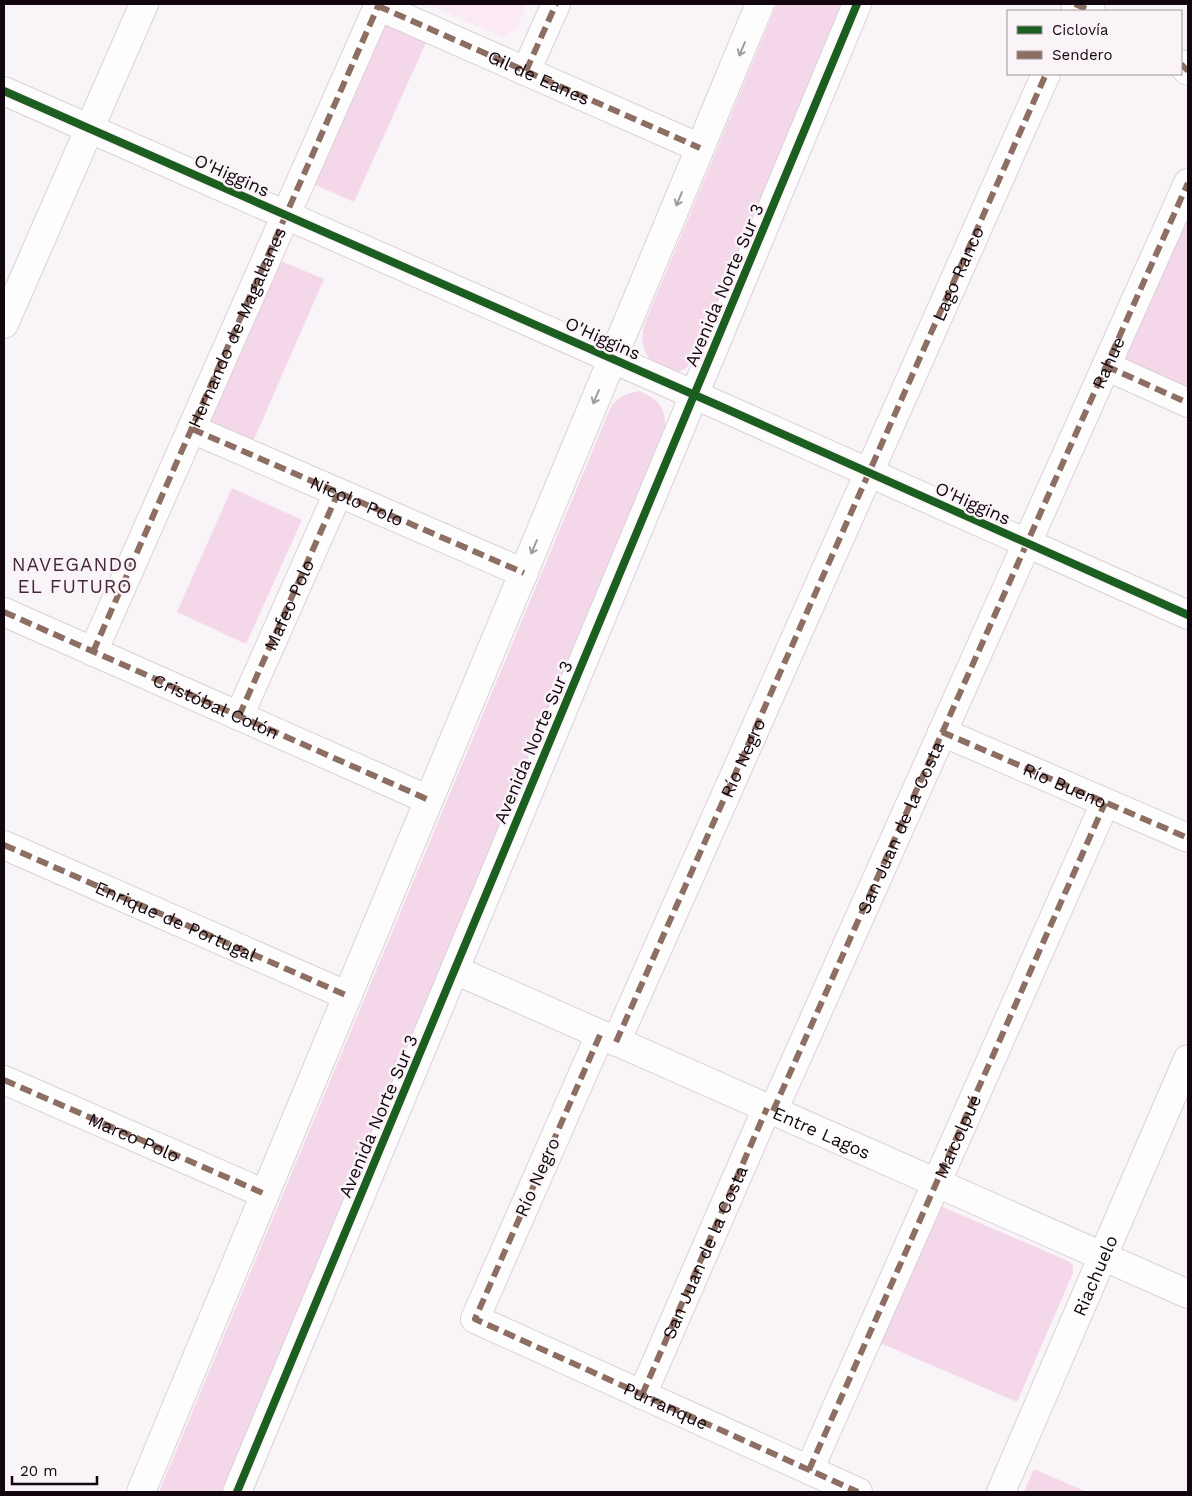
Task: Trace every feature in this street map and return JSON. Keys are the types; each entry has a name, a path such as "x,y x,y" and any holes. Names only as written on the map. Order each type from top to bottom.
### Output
{"street":[{"path":"4,324 144,4"},
{"path":"526,71 556,4"},
{"path":"141,1492 760,4"},
{"name":"Avenida Norte Sur 3","path":"237,1492 857,4"},
{"name":"Gil de Eanes","path":"378,5 700,148"},
{"name":"Hernando de Magallanes","path":"93,652 378,5"},
{"name":"Lago Ranco","path":"868,472 1046,75"},
{"name":"O'Higgins","path":"4,91 1188,615"},
{"name":"Rahue","path":"1026,543 1188,183"},
{"path":"1106,366 1188,403"},
{"name":"Nicolo Polo","path":"192,429 524,573"},
{"name":"Río Negro","path":"475,1319 608,1038 868,472"},
{"name":"Mafeo Polo","path":"240,716 338,493"},
{"name":"San Juan de la Costa","path":"642,1395 1026,543"},
{"name":"Cristóbal Colón","path":"4,612 429,800"},
{"name":"Río Bueno","path":"942,732 1188,838"},
{"name":"Maicolpué","path":"809,1470 1105,803"},
{"name":"Enrique de Portugal","path":"4,845 348,996"},
{"name":"Entre Lagos","path":"455,970 1188,1294"},
{"name":"Riachuelo","path":"1002,1492 1188,1059"},
{"name":"Marco Polo","path":"4,1080 265,1194"},
{"name":"Purranque","path":"475,1319 858,1492"}],"shaded area":[{"path":"428,4 527,4 517,28 503,38"},
{"path":"777,4 844,4 698,356 683,370 678,372 671,371 656,363 644,350 642,339 644,325"},
{"path":"386,23 429,36 354,202 309,182 376,32"},
{"path":"1188,207 1188,392 1133,367 1126,359 1125,349"},
{"path":"276,259 324,279 251,446 209,422"},
{"path":"639,391 652,398 661,406 665,432 225,1492 159,1492 610,409 622,397"},
{"path":"232,488 302,520 246,644 177,612"},
{"path":"943,1207 1070,1262 1073,1266 1073,1273 1017,1402 878,1342 938,1209"},
{"path":"1034,1469 1087,1492 1024,1492"}],"marked path":[{"path":"93,652 379,4"},
{"path":"526,71 556,4"},
{"path":"1075,4 1089,10"},
{"path":"378,6 700,148"},
{"path":"1182,65 1188,71"},
{"path":"616,1042 1046,75"},
{"path":"773,1111 1188,183"},
{"path":"1106,366 1188,403"},
{"path":"192,429 524,573"},
{"path":"239,716 338,493"},
{"path":"4,612 429,800"},
{"path":"942,732 1188,838"},
{"path":"809,1470 1105,803"},
{"path":"4,845 348,996"},
{"path":"600,1035 475,1319 858,1492"},
{"path":"4,1080 265,1194"},
{"path":"642,1395 767,1108"}],"cycle path":[{"path":"237,1492 857,4"},
{"path":"4,91 722,407 1188,615"}],"district":[{"name":"NAVEGANDO EL FUTURO","path":"75,575"}]}
